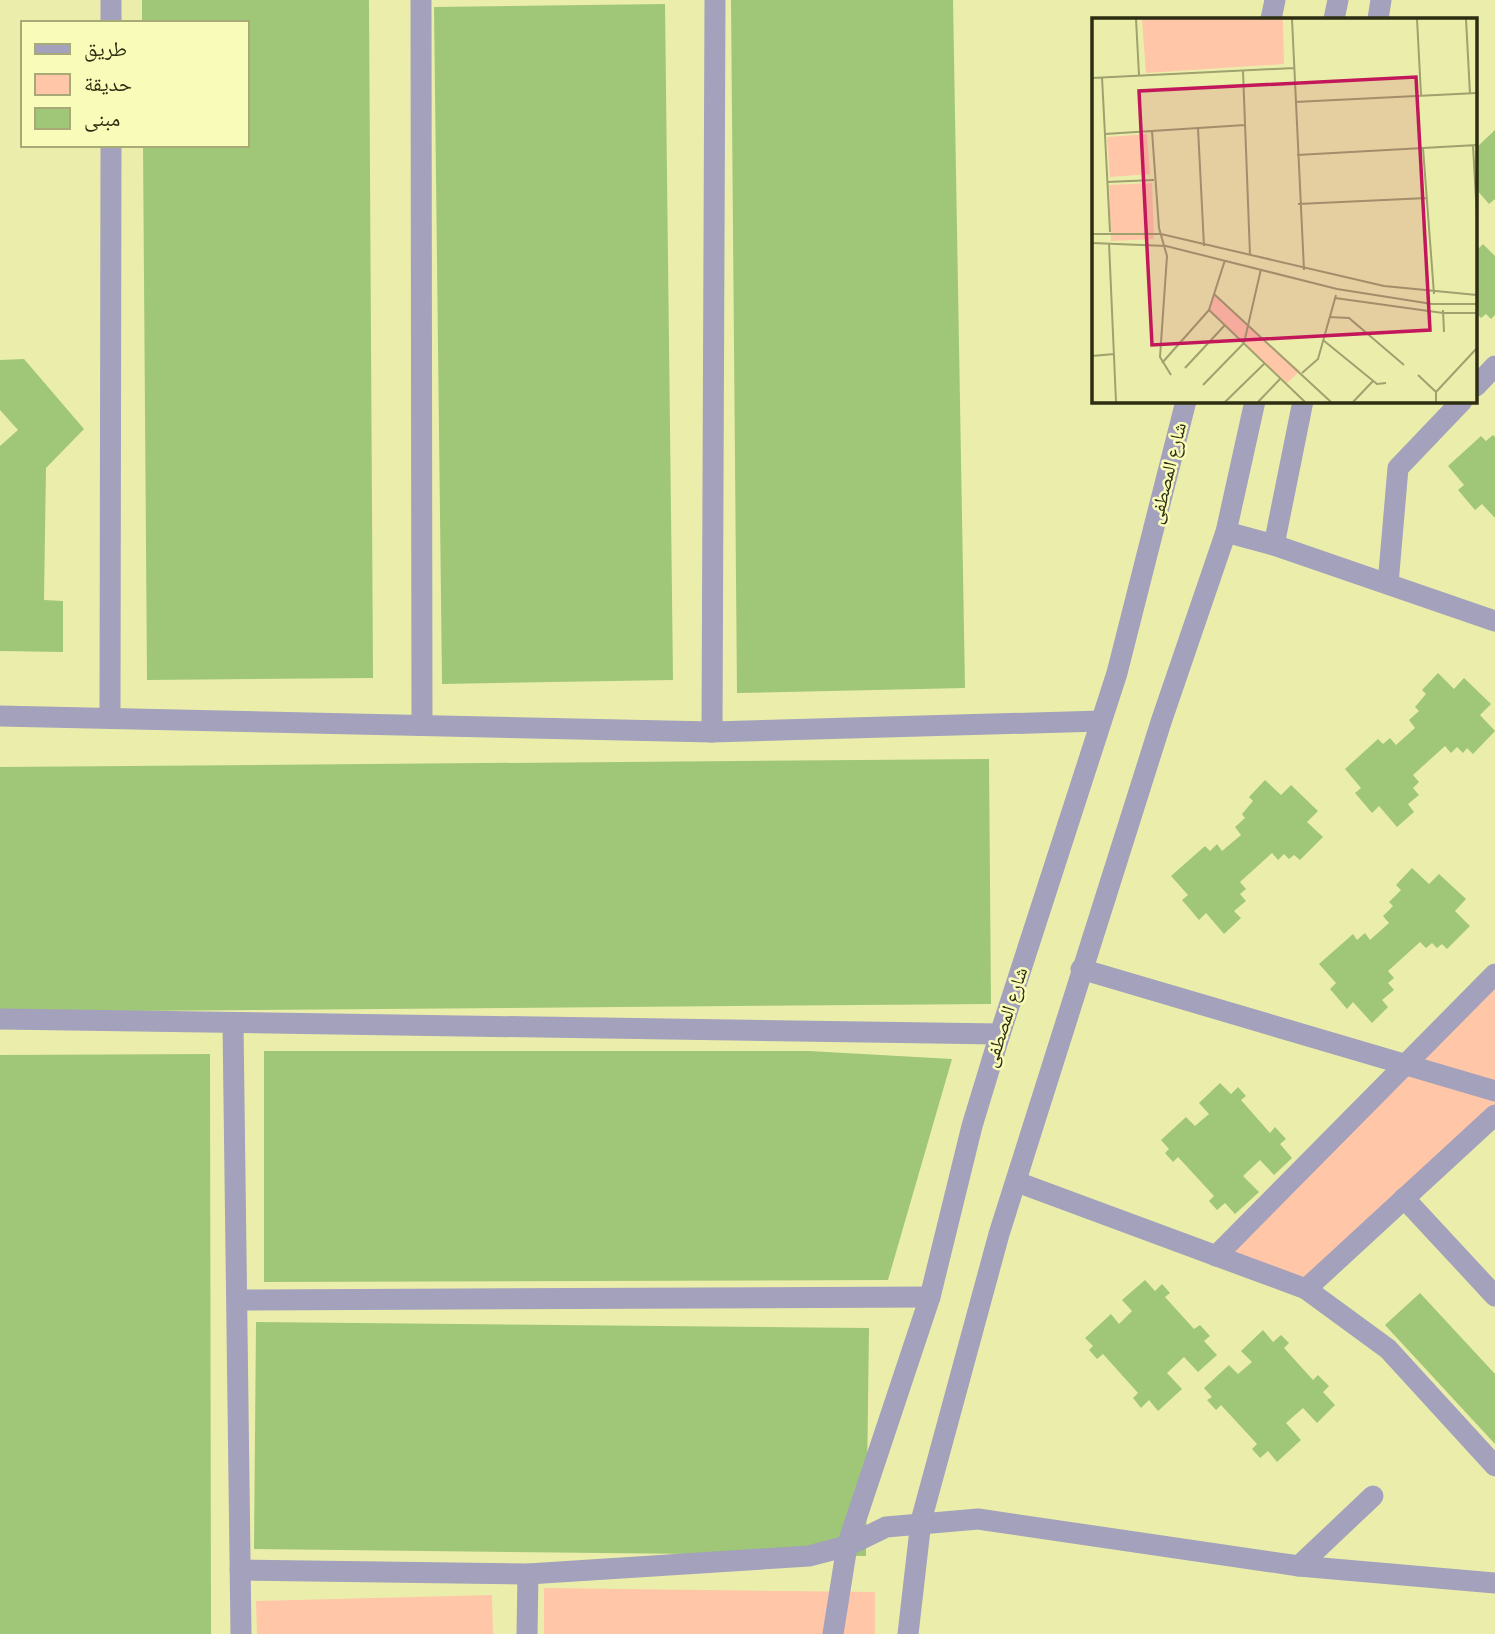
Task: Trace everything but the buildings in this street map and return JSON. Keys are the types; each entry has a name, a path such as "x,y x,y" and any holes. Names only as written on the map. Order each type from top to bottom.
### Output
{"street":[{"path":"111,0 111,21"},
{"path":"421,0 422,725"},
{"path":"712,732 715,0"},
{"path":"1271,18 1275,0"},
{"path":"1334,18 1338,0"},
{"path":"1378,18 1381,0"},
{"path":"110,718 111,147"},
{"path":"1478,384 1495,366"},
{"name":"شارع المصطفى","path":"833,1634 847,1546 930,1297 972,1126 1116,673 1186,402"},
{"path":"908,1634 921,1521 999,1234 1081,969 1226,532 1255,402"},
{"path":"1274,545 1303,402"},
{"path":"1388,584 1398,468 1461,402"},
{"path":"1226,532 1274,545 1495,621"},
{"path":"0,716 712,732 1101,722"},
{"path":"1081,969 1495,1091"},
{"path":"1216,1256 1495,974"},
{"path":"0,1019 1000,1034"},
{"path":"233,1023 241,1634"},
{"path":"1306,1289 1495,1115"},
{"path":"1017,1182 1306,1289 1388,1349 1495,1466"},
{"path":"1404,1198 1495,1296"},
{"path":"237,1300 930,1297"},
{"path":"1299,1566 1373,1496"},
{"path":"240,1570 528,1574 808,1556 847,1546 886,1527 921,1521 978,1518 1299,1566 1495,1583"},
{"path":"527,1634 528,1574"}],"green space":[{"path":"1495,974 1495,1115 1306,1289 1216,1256"},
{"path":"544,1588 875,1592 875,1634 544,1634"},
{"path":"492,1595 493,1634 257,1634 256,1601"}]}
